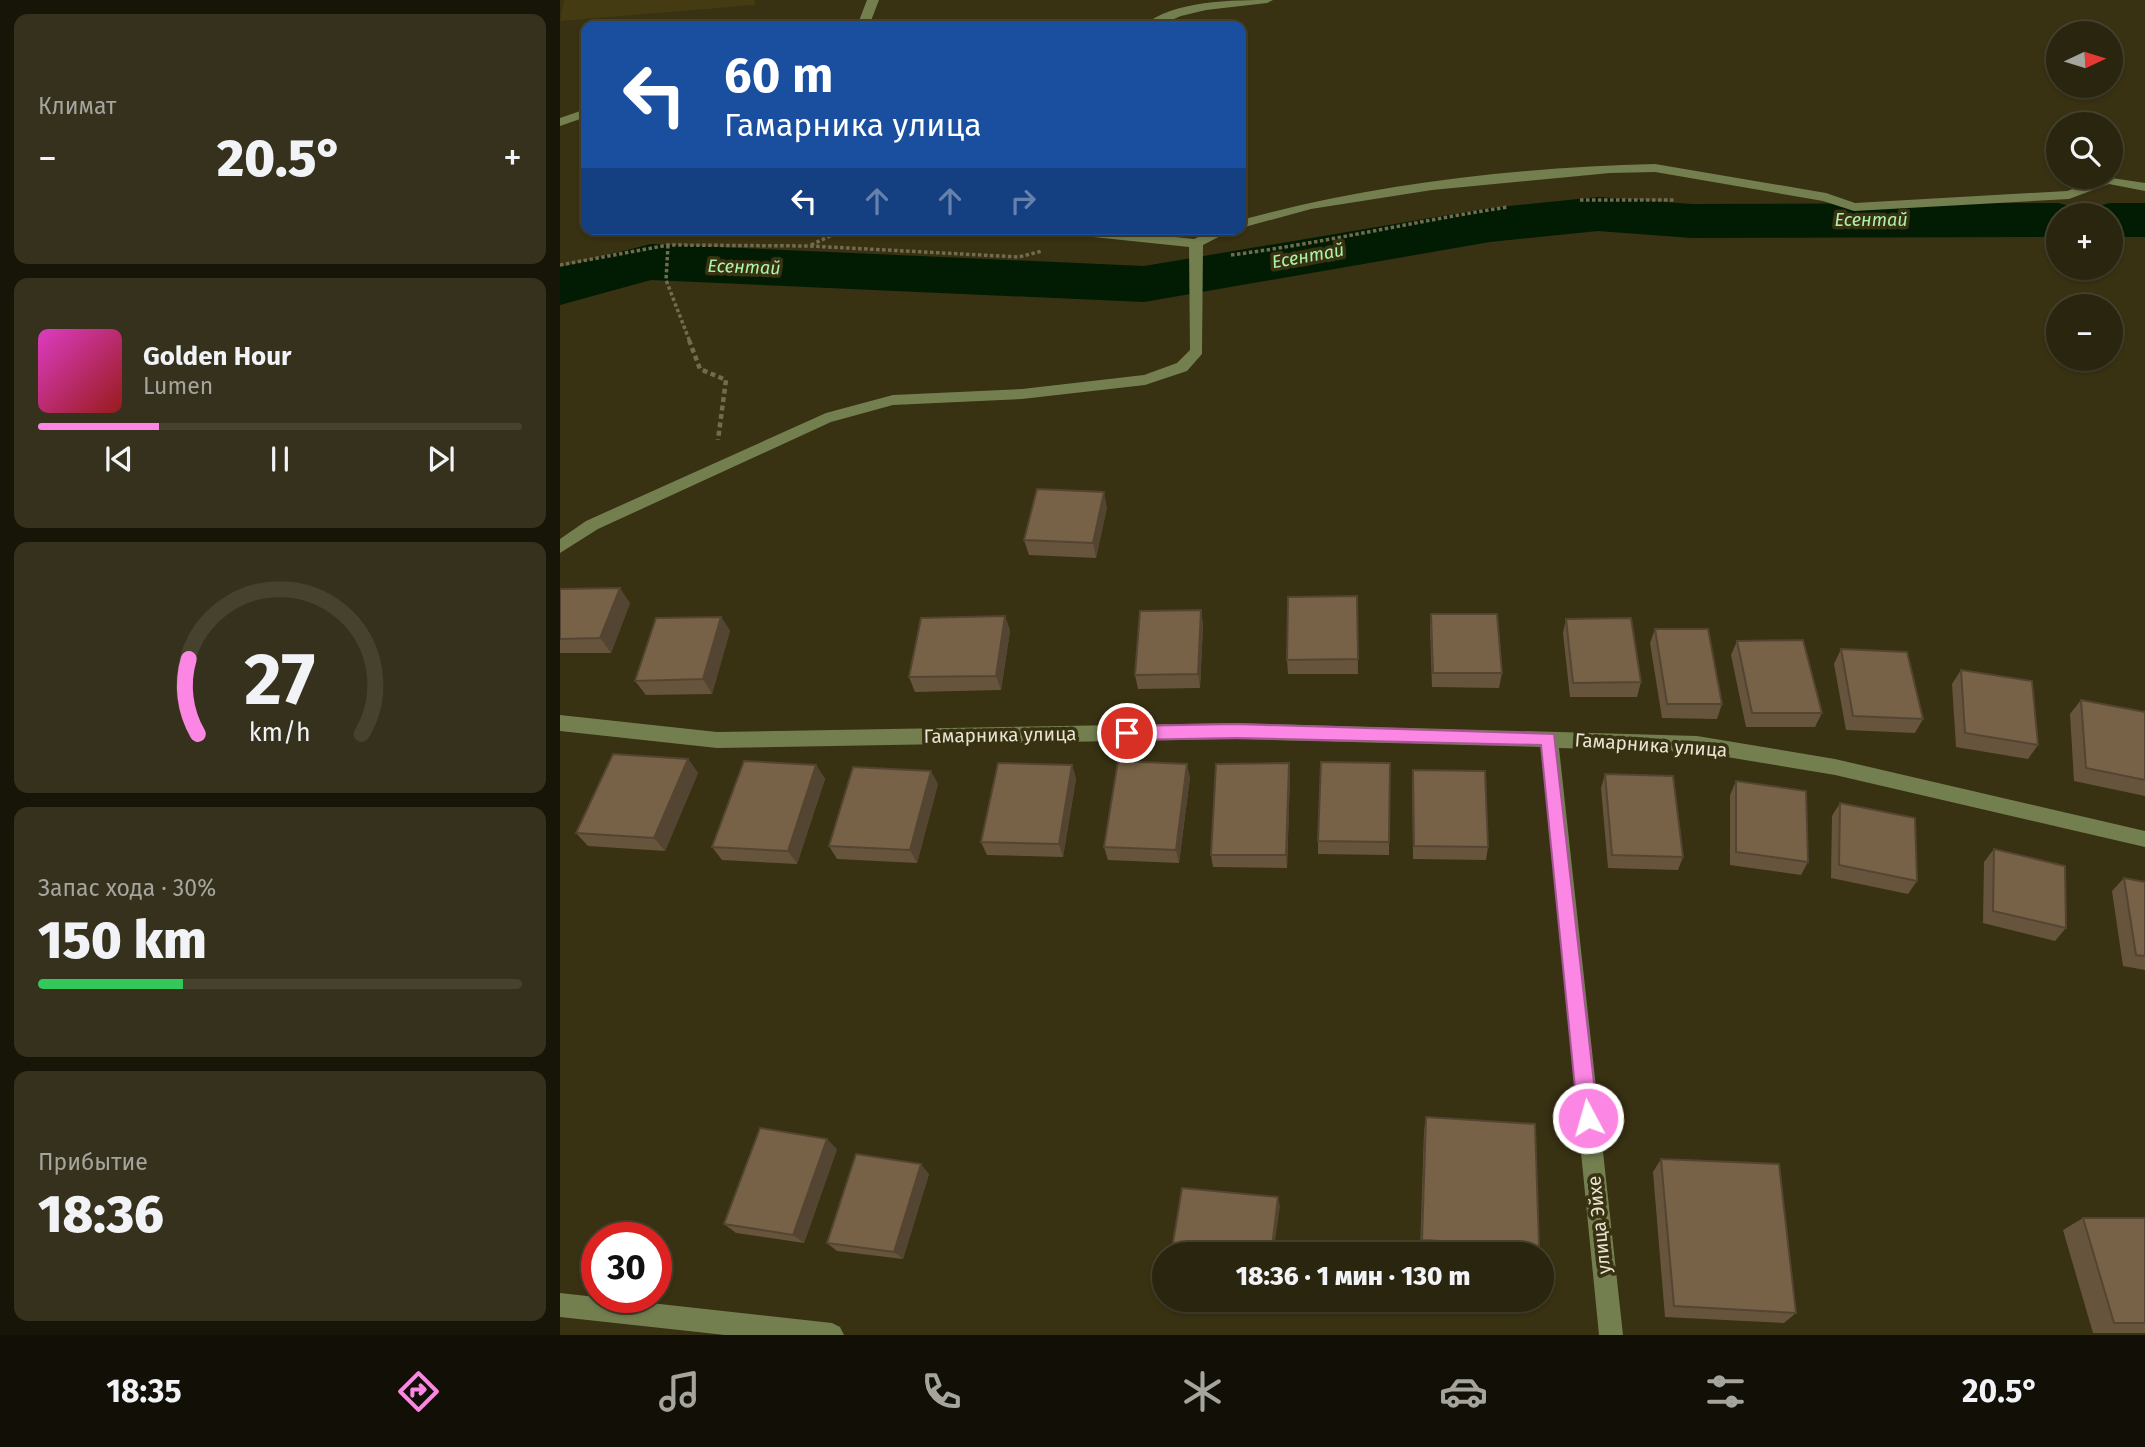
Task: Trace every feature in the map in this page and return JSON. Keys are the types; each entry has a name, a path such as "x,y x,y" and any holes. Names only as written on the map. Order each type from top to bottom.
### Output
{"street":[{"path":"865,21 873,0"},
{"path":"1157,21 1167,15 1214,5 1268,0"},
{"path":"560,122 581,115"},
{"path":"1246,222 1310,205 1432,186 1610,169 1655,168 1826,197 1854,207 2069,195 2108,180 2145,187"},
{"path":"1094,235 1196,251 1219,235"},
{"path":"560,547 592,525 826,418 893,400 1022,394 1145,380 1182,367 1197,351 1196,251"},
{"name":"Гамарника улица","path":"560,723 717,740 1236,731 1697,744 1835,767 2145,839"},
{"name":"улица Эйхе","path":"1549,739 1611,1335"},
{"path":"560,1305 753,1331 832,1335"}],"path":[{"path":"1578,200 1679,200"},
{"path":"1196,251 1240,256 1511,206"},
{"path":"810,246 833,235"},
{"path":"560,265 668,245 810,246 1019,257 1101,236"},
{"path":"668,245 666,280 700,369 726,380 720,432 710,471"}],"shaded area":[{"path":"564,0 755,0 755,5 560,21"}],"building":[{"path":"1037,489 1104,492 1093,543 1024,540"},
{"path":"620,588 600,638 560,639 560,589"},
{"path":"1357,596 1358,659 1287,660 1288,597"},
{"path":"1201,610 1198,674 1135,675 1140,611"},
{"path":"1431,614 1497,614 1502,673 1433,673"},
{"path":"1005,616 996,676 909,677 921,618"},
{"path":"721,617 703,679 635,681 656,618"},
{"path":"1631,618 1641,682 1573,683 1566,619"},
{"path":"1655,629 1708,629 1722,704 1667,704"},
{"path":"1803,640 1822,713 1752,713 1737,641"},
{"path":"1841,649 1907,652 1923,719 1853,716"},
{"path":"1961,670 2032,681 2038,745 1965,733"},
{"path":"2081,700 2145,712 2145,780 2086,768"},
{"path":"613,754 688,759 654,838 576,833"},
{"path":"744,761 816,765 788,851 712,847"},
{"path":"1118,761 1187,764 1176,850 1104,847"},
{"path":"1321,762 1390,763 1389,842 1318,841"},
{"path":"998,763 1072,765 1059,844 981,842"},
{"path":"1289,763 1286,855 1211,855 1216,764"},
{"path":"853,767 931,771 910,850 829,846"},
{"path":"1413,770 1485,771 1488,847 1414,846"},
{"path":"1605,774 1673,776 1683,857 1612,855"},
{"path":"1736,781 1806,791 1808,862 1736,852"},
{"path":"1840,803 1915,818 1917,881 1839,865"},
{"path":"1994,849 2065,866 2066,928 1993,911"},
{"path":"2124,878 2145,882 2145,956 2136,955"},
{"path":"1426,1117 1535,1124 1539,1242 1422,1240"},
{"path":"760,1128 827,1139 793,1235 724,1224"},
{"path":"856,1154 921,1164 894,1252 827,1243"},
{"path":"1661,1159 1779,1164 1796,1313 1674,1306"},
{"path":"1182,1188 1278,1197 1273,1242 1173,1242"},
{"path":"2083,1218 2145,1218 2145,1323 2114,1323"}],"waterway":[{"name":"Есентай","path":"560,286 651,262 1144,284 1490,225 1598,214 1692,221 2046,220"},
{"name":"Есентай","path":"2123,220 2145,220"}],"route":[{"path":"1127,733 1236,731 1549,739 1588,1118"}]}
